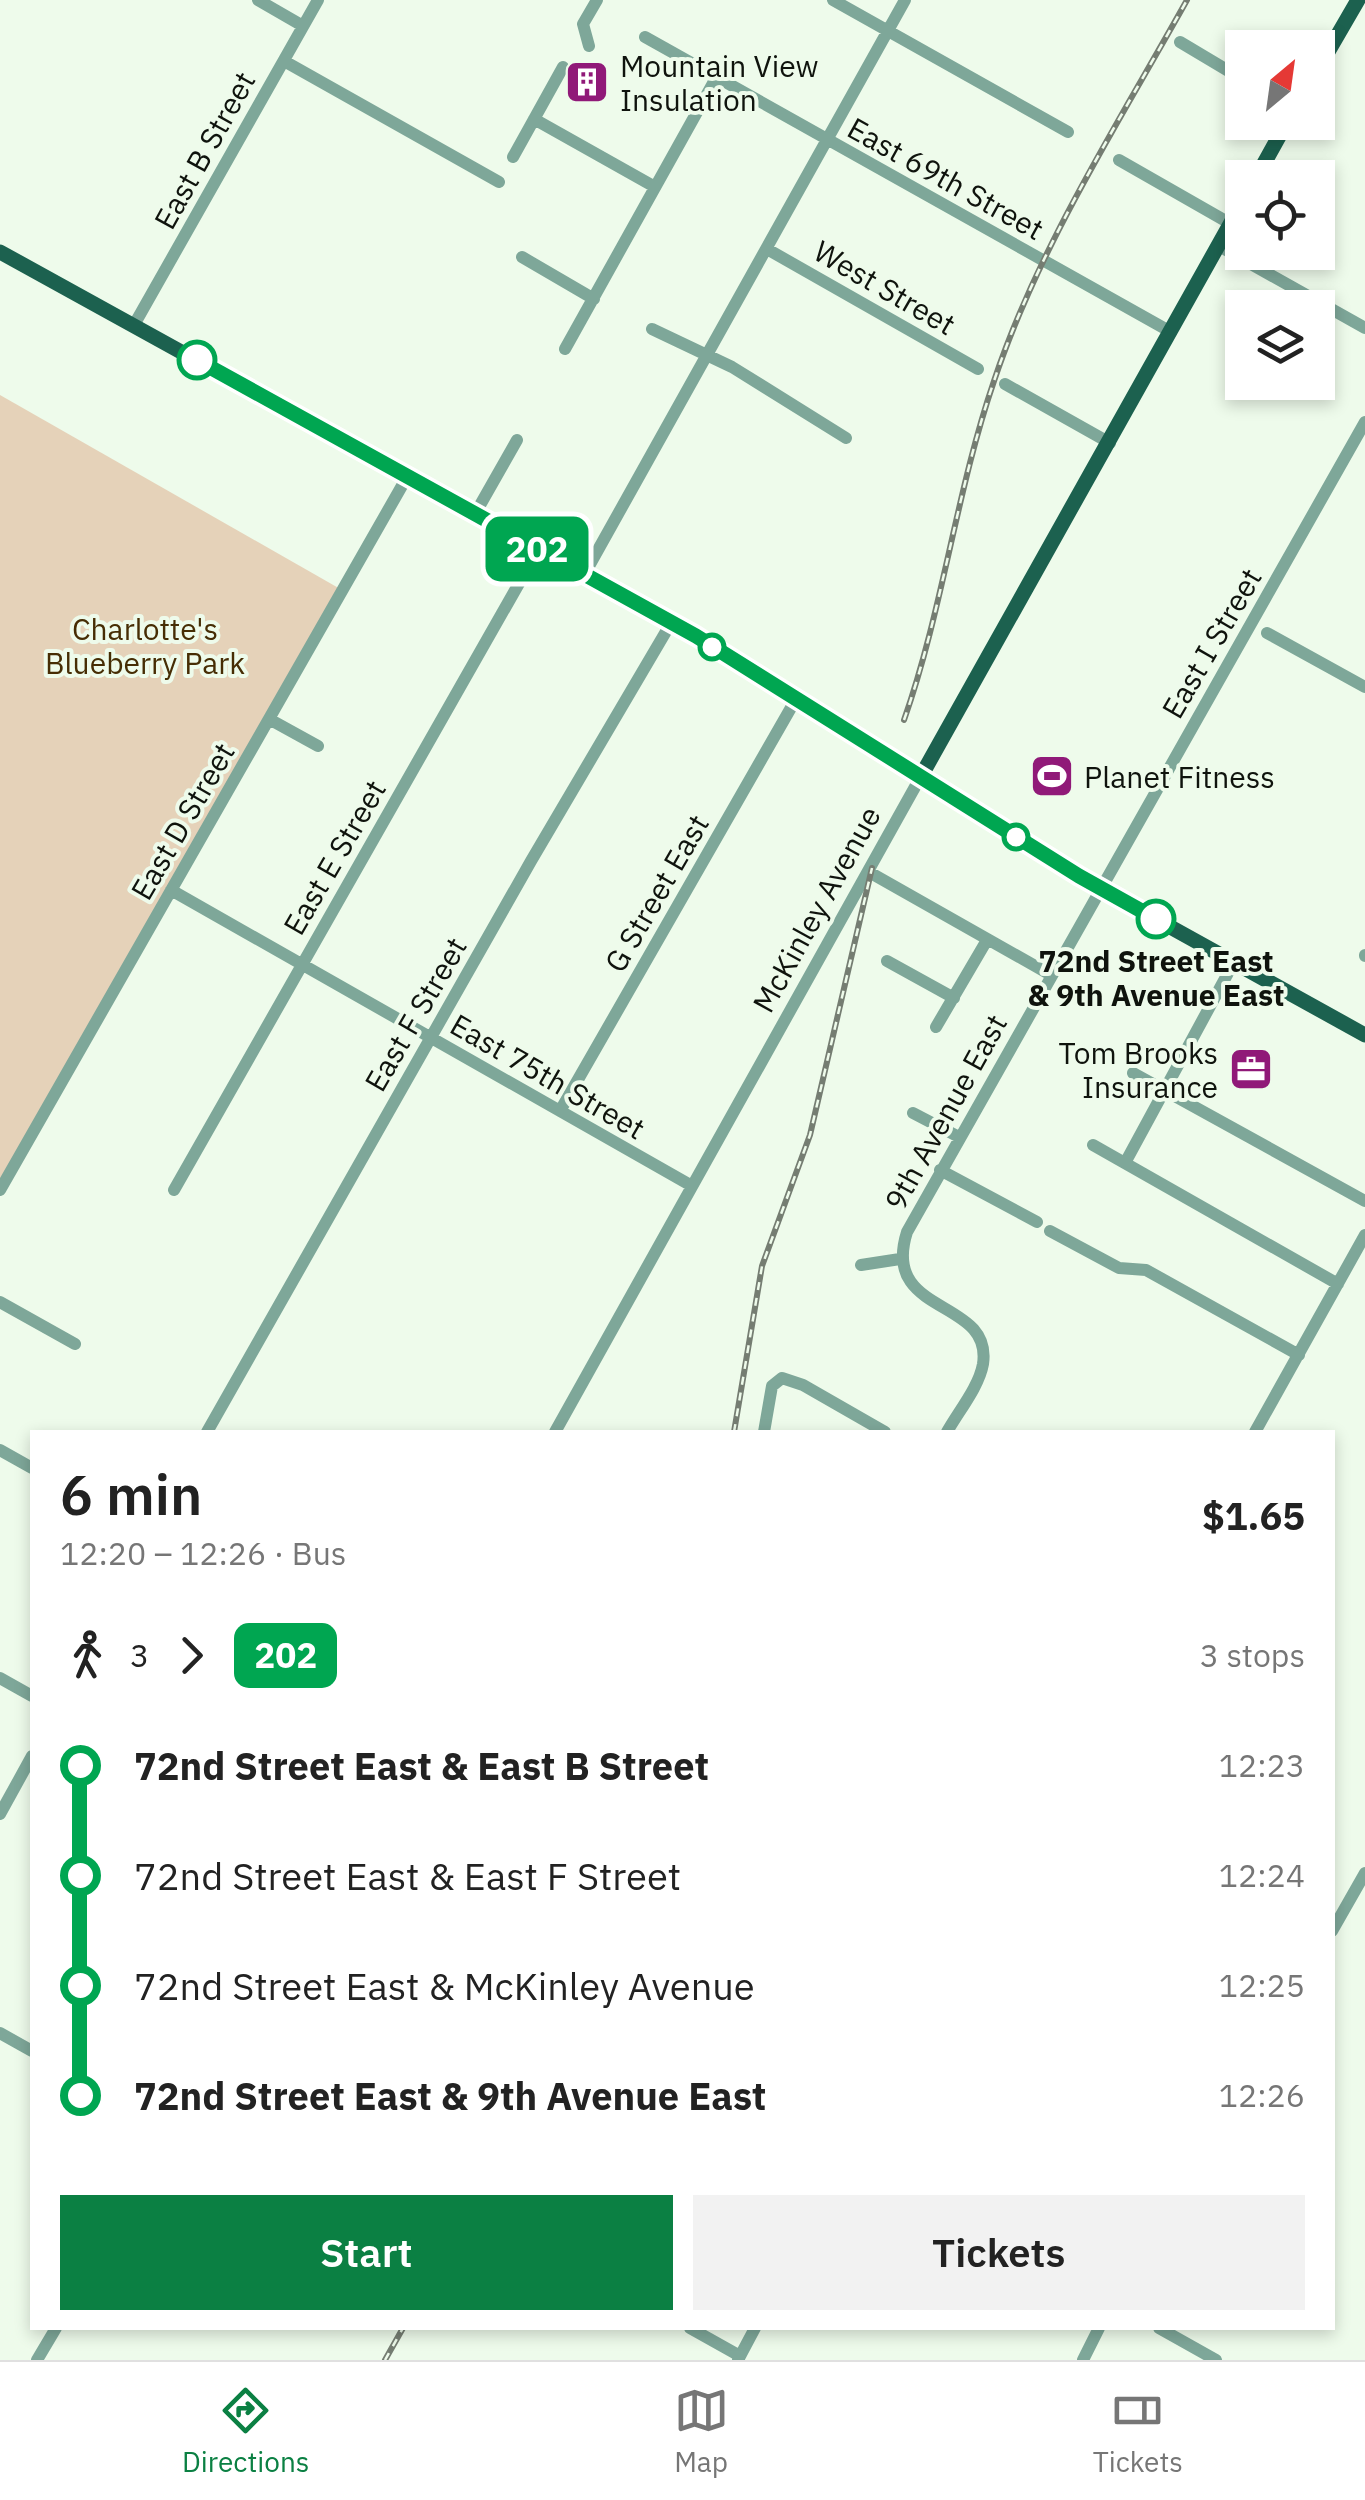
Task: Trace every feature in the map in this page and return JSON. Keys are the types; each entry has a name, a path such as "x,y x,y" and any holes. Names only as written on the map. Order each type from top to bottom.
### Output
{"main road":[{"path":"1335,39 1357,0"},
{"name":"McKinley Avenue","path":"920,778 1225,235"},
{"path":"0,252 671,623 1100,888 1365,1034"}],"street":[{"path":"258,0 303,26"},
{"name":"East B Street","path":"134,325 318,0"},
{"path":"589,46 583,24 597,0"},
{"path":"834,0 1068,132"},
{"path":"584,574 905,0"},
{"name":"East 69th Street","path":"645,37 1171,332"},
{"path":"1180,42 1225,68"},
{"path":"284,61 499,182"},
{"path":"514,157 563,66"},
{"path":"565,348 716,78"},
{"path":"534,119 655,187"},
{"path":"1120,160 1225,221"},
{"path":"1219,246 1365,328"},
{"name":"West Street","path":"768,250 978,369"},
{"path":"522,257 594,299"},
{"path":"652,329 776,391 812,420 846,438"},
{"path":"1005,384 1110,442"},
{"name":"East I Street","path":"1100,888 1365,422"},
{"path":"476,514 517,440"},
{"name":"East D Street","path":"0,1190 407,476"},
{"name":"East E Street","path":"174,1190 538,550"},
{"name":"East F Street","path":"207,1430 671,623"},
{"path":"1267,633 1365,687"},
{"name":"G Street East","path":"560,1112 796,699"},
{"path":"268,719 318,746"},
{"name":"McKinley Avenue","path":"556,1430 920,778"},
{"path":"868,872 1051,975"},
{"name":"9th Avenue East","path":"900,1259 906,1232 1100,888"},
{"name":"East 75th Street","path":"171,890 692,1186"},
{"path":"936,1027 987,940"},
{"path":"887,962 954,998"},
{"path":"1125,1163 1234,962"},
{"path":"1134,1073 1365,1201"},
{"path":"913,1113 959,1137"},
{"path":"1092,1145 1338,1284"},
{"path":"940,1170 1037,1222"},
{"path":"1050,1231 1119,1268 1146,1270 1299,1354"},
{"path":"1256,1430 1365,1235"},
{"path":"862,1266 900,1259 915,1289 964,1320 977,1334 983,1365 948,1430"},
{"path":"0,1302 75,1344"},
{"path":"764,1430 770,1390 778,1379 795,1381 881,1430"},
{"path":"0,1450 30,1467"},
{"path":"0,1678 30,1695"},
{"path":"0,1814 30,1760"},
{"path":"1335,1926 1365,1873"},
{"path":"0,2033 30,2050"},
{"path":"37,2360 55,2330"},
{"path":"693,2330 739,2358 754,2330"},
{"path":"1083,2360 1098,2330"},
{"path":"1163,2330 1216,2360"}],"green space":[{"name":"Charlotte's Blueberry Park","path":"0,395 342,590 0,1190"}],"railway":[{"path":"904,720 929,636 969,465 1012,331 1082,186 1187,0"},
{"path":"734,1430 762,1266 810,1135 872,868"},
{"path":"385,2360 402,2330"}],"bus line":[{"name":"202","path":"197,360 696,636 1079,876 1156,919"}],"place":[{"name":"Mountain View Insulation","path":"587,82"},
{"name":"Planet Fitness","path":"1052,776"},
{"name":"72nd Street East & 9th Avenue East","path":"1156,919"},
{"name":"Tom Brooks Insurance","path":"1251,1069"}]}
